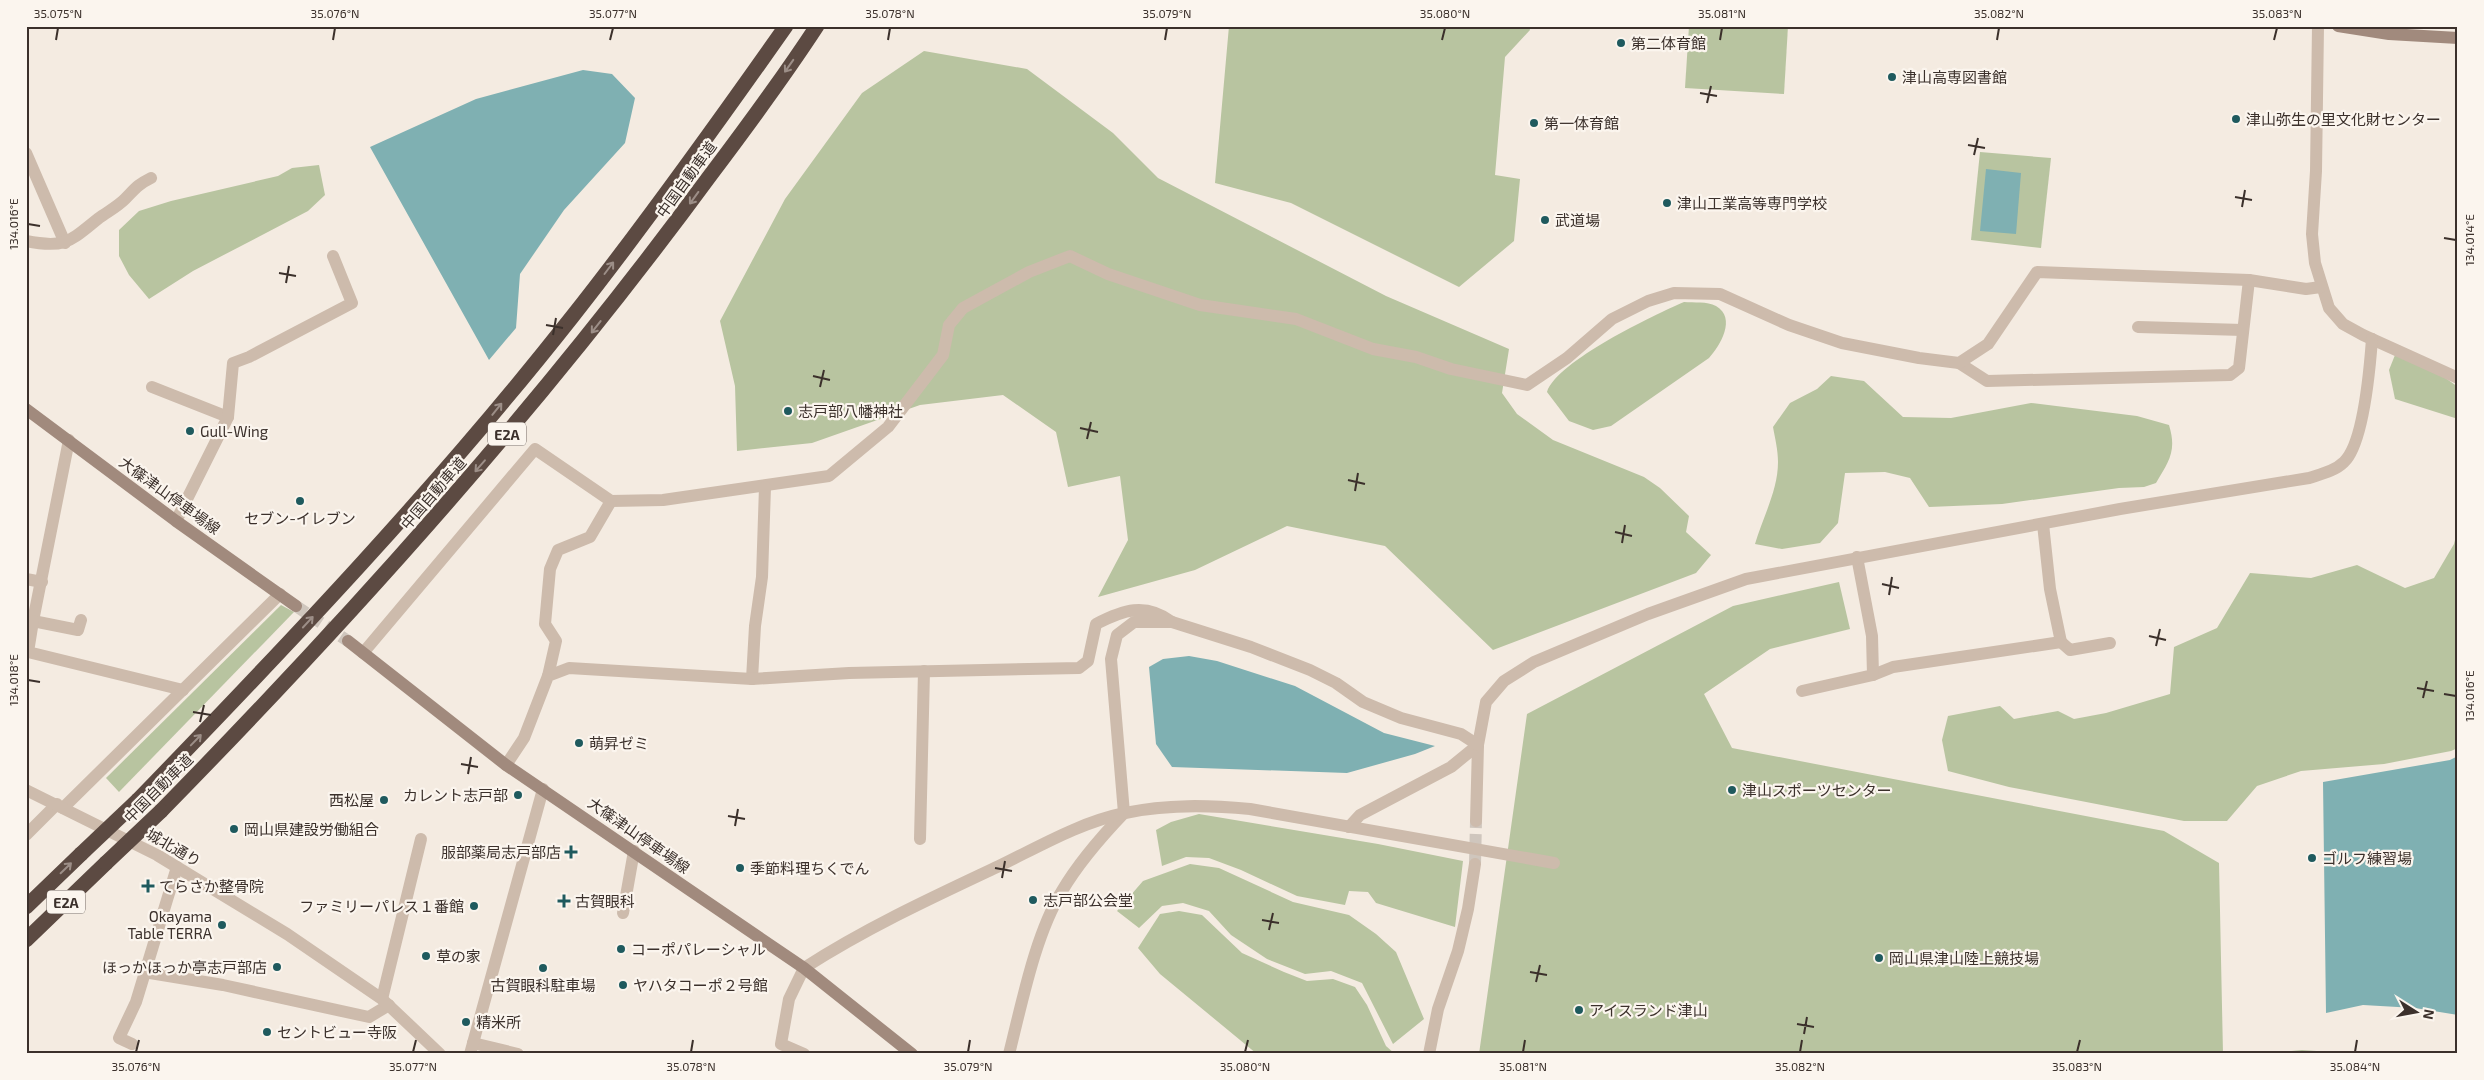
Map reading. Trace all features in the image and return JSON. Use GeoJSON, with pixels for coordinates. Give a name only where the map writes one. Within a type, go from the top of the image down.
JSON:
{"type":"FeatureCollection","features":[{"type":"Feature","properties":{"kind":"highway","name":"中国自動車道"},"geometry":{"type":"LineString","coordinates":[[26,907],[138,800],[324,605],[492,414],[572,317],[647,219],[786,26]]}},
{"type":"Feature","properties":{"kind":"highway","name":"中国自動車道"},"geometry":{"type":"LineString","coordinates":[[26,940],[161,811],[345,619],[514,426],[594,329],[668,233],[817,26]]}},
{"type":"Feature","properties":{"kind":"main road"},"geometry":{"type":"LineString","coordinates":[[2338,26],[2389,34],[2458,38]]}},
{"type":"Feature","properties":{"kind":"main road","name":"大篠津山停車場線"},"geometry":{"type":"LineString","coordinates":[[26,409],[176,521],[296,606]]}},
{"type":"Feature","properties":{"kind":"main road","name":"大篠津山停車場線"},"geometry":{"type":"LineString","coordinates":[[348,641],[506,765],[804,968],[912,1054]]}},
{"type":"Feature","properties":{"kind":"street"},"geometry":{"type":"LineString","coordinates":[[2318,26],[2316,171],[2312,234],[2315,263],[2329,308],[2343,324],[2458,378]]}},
{"type":"Feature","properties":{"kind":"street"},"geometry":{"type":"LineString","coordinates":[[26,152],[65,243]]}},
{"type":"Feature","properties":{"kind":"street"},"geometry":{"type":"LineString","coordinates":[[26,241],[46,245],[65,243],[83,233],[124,200],[136,185],[151,178]]}},
{"type":"Feature","properties":{"kind":"street"},"geometry":{"type":"LineString","coordinates":[[176,521],[228,417],[233,363],[249,357],[352,303],[332,256]]}},
{"type":"Feature","properties":{"kind":"street"},"geometry":{"type":"LineString","coordinates":[[363,653],[535,449],[611,500],[663,500],[765,487],[829,476],[888,427],[943,355],[949,325],[962,308],[1029,272],[1070,256],[1108,274],[1200,305],[1296,319],[1373,349],[1416,357],[1451,369],[1527,385],[1567,358],[1612,319],[1648,301],[1674,293],[1720,294],[1790,325],[1842,343],[1919,358],[1959,363],[1987,381],[2230,375],[2239,368],[2249,280]]}},
{"type":"Feature","properties":{"kind":"street"},"geometry":{"type":"LineString","coordinates":[[1959,363],[1988,344],[2036,272],[2249,280],[2306,289],[2321,287]]}},
{"type":"Feature","properties":{"kind":"street"},"geometry":{"type":"LineString","coordinates":[[2138,327],[2243,330]]}},
{"type":"Feature","properties":{"kind":"street"},"geometry":{"type":"LineString","coordinates":[[1476,821],[1478,745],[1486,702],[1504,681],[1534,662],[1648,614],[1746,579],[1857,557],[2309,478],[2330,471],[2345,461],[2355,443],[2366,391],[2372,339]]}},
{"type":"Feature","properties":{"kind":"street"},"geometry":{"type":"LineString","coordinates":[[152,387],[228,417]]}},
{"type":"Feature","properties":{"kind":"street"},"geometry":{"type":"LineString","coordinates":[[69,440],[28,652],[183,690]]}},
{"type":"Feature","properties":{"kind":"street"},"geometry":{"type":"LineString","coordinates":[[752,679],[755,626],[762,577],[765,487]]}},
{"type":"Feature","properties":{"kind":"street"},"geometry":{"type":"LineString","coordinates":[[506,765],[524,738],[548,676],[556,641],[545,624],[550,569],[558,550],[590,537],[611,500]]}},
{"type":"Feature","properties":{"kind":"street"},"geometry":{"type":"LineString","coordinates":[[2043,524],[2050,589],[2061,642],[2070,650],[2110,643]]}},
{"type":"Feature","properties":{"kind":"street"},"geometry":{"type":"LineString","coordinates":[[1857,557],[1872,636],[1873,675]]}},
{"type":"Feature","properties":{"kind":"street"},"geometry":{"type":"LineString","coordinates":[[26,578],[42,582]]}},
{"type":"Feature","properties":{"kind":"street"},"geometry":{"type":"LineString","coordinates":[[26,835],[60,806],[183,690],[280,594]]}},
{"type":"Feature","properties":{"kind":"street"},"geometry":{"type":"LineString","coordinates":[[548,676],[569,668],[752,679],[924,671],[1079,668],[1088,661],[1096,624],[1116,613],[1137,610],[1159,612],[1172,622]]}},
{"type":"Feature","properties":{"kind":"street"},"geometry":{"type":"LineString","coordinates":[[34,621],[78,630],[81,620]]}},
{"type":"Feature","properties":{"kind":"street"},"geometry":{"type":"LineString","coordinates":[[1009,1054],[1042,936],[1061,891],[1099,839],[1124,813],[1112,659],[1117,635],[1134,622],[1172,622],[1250,647],[1310,670],[1336,683],[1363,702],[1400,718],[1461,734],[1478,745]]}},
{"type":"Feature","properties":{"kind":"street"},"geometry":{"type":"LineString","coordinates":[[1802,691],[1873,675],[1894,667],[2061,642]]}},
{"type":"Feature","properties":{"kind":"street"},"geometry":{"type":"LineString","coordinates":[[920,839],[924,671]]}},
{"type":"Feature","properties":{"kind":"street"},"geometry":{"type":"LineString","coordinates":[[1349,827],[1360,815],[1451,767],[1478,745]]}},
{"type":"Feature","properties":{"kind":"street"},"geometry":{"type":"LineString","coordinates":[[518,1054],[472,1048],[543,789]]}},
{"type":"Feature","properties":{"kind":"street","name":"城北通り"},"geometry":{"type":"LineString","coordinates":[[26,790],[178,867],[287,934],[385,1002],[440,1054]]}},
{"type":"Feature","properties":{"kind":"street"},"geometry":{"type":"LineString","coordinates":[[804,1054],[781,1044],[789,999],[804,968],[834,948],[909,909],[1075,829],[1124,813],[1164,807],[1207,805],[1250,809],[1554,864]]}},
{"type":"Feature","properties":{"kind":"street"},"geometry":{"type":"LineString","coordinates":[[144,972],[223,985],[369,1017],[385,1002],[421,839]]}},
{"type":"Feature","properties":{"kind":"street"},"geometry":{"type":"LineString","coordinates":[[622,913],[634,851]]}},
{"type":"Feature","properties":{"kind":"street"},"geometry":{"type":"LineString","coordinates":[[1429,1054],[1438,1009],[1458,951],[1468,909],[1474,864]]}},
{"type":"Feature","properties":{"kind":"street"},"geometry":{"type":"LineString","coordinates":[[132,1044],[119,1038],[136,1002],[178,867]]}},
{"type":"Feature","properties":{"kind":"green space"},"geometry":{"type":"Polygon","coordinates":[[[1229,26],[1529,26],[1530,30],[1505,57],[1495,175],[1520,179],[1514,241],[1459,287],[1291,203],[1215,183],[1229,26]]]}},
{"type":"Feature","properties":{"kind":"green space"},"geometry":{"type":"Polygon","coordinates":[[[1689,26],[1788,26],[1784,94],[1685,88],[1689,26]]]}},
{"type":"Feature","properties":{"kind":"green space"},"geometry":{"type":"Polygon","coordinates":[[[924,51],[1027,69],[1113,133],[1158,178],[1386,296],[1509,349],[1502,393],[1517,414],[1553,440],[1644,477],[1660,488],[1689,516],[1686,532],[1711,555],[1696,573],[1493,650],[1385,546],[1287,526],[1195,570],[1098,597],[1128,540],[1120,476],[1068,487],[1056,432],[1003,395],[920,405],[812,443],[737,451],[735,386],[720,321],[785,199],[862,93],[924,51]]]}},
{"type":"Feature","properties":{"kind":"green space"},"geometry":{"type":"Polygon","coordinates":[[[1980,152],[2051,158],[2041,248],[1971,240],[1980,152]]]}},
{"type":"Feature","properties":{"kind":"green space"},"geometry":{"type":"Polygon","coordinates":[[[319,165],[325,195],[308,211],[193,271],[149,299],[129,275],[119,256],[119,230],[139,211],[171,201],[278,176],[292,168],[319,165]]]}},
{"type":"Feature","properties":{"kind":"green space"},"geometry":{"type":"Polygon","coordinates":[[[1684,302],[1712,304],[1722,311],[1726,325],[1722,339],[1709,358],[1611,426],[1593,430],[1569,421],[1547,392],[1555,380],[1568,367],[1608,340],[1684,302]]]}},
{"type":"Feature","properties":{"kind":"green space"},"geometry":{"type":"Polygon","coordinates":[[[2399,345],[2458,387],[2458,419],[2395,399],[2389,370],[2399,345]]]}},
{"type":"Feature","properties":{"kind":"green space"},"geometry":{"type":"Polygon","coordinates":[[[1831,376],[1864,381],[1903,417],[1951,418],[2031,403],[2137,416],[2169,425],[2172,449],[2165,468],[2156,483],[2144,487],[2119,488],[2002,504],[1929,507],[1910,478],[1885,472],[1845,473],[1838,523],[1820,543],[1782,549],[1755,544],[1776,483],[1778,453],[1773,427],[1790,403],[1817,389],[1831,376]]]}},
{"type":"Feature","properties":{"kind":"green space"},"geometry":{"type":"Polygon","coordinates":[[[2458,527],[2458,748],[2384,764],[2301,771],[2257,786],[2227,821],[2184,821],[2009,787],[1948,771],[1942,740],[1948,716],[2000,706],[2014,719],[2058,711],[2074,719],[2106,713],[2170,694],[2174,647],[2217,628],[2250,573],[2311,578],[2357,565],[2405,588],[2434,578],[2454,544],[2458,527]]]}},
{"type":"Feature","properties":{"kind":"green space","name":"津山スポーツセンター"},"geometry":{"type":"Polygon","coordinates":[[[1839,582],[1850,629],[1770,649],[1704,694],[1732,748],[2164,831],[2219,863],[2223,1054],[1479,1054],[1527,714],[1733,606],[1839,582]]]}},
{"type":"Feature","properties":{"kind":"green space"},"geometry":{"type":"Polygon","coordinates":[[[281,605],[294,612],[119,792],[106,778],[281,605]]]}},
{"type":"Feature","properties":{"kind":"green space"},"geometry":{"type":"Polygon","coordinates":[[[1199,814],[1378,844],[1463,861],[1455,927],[1376,903],[1368,892],[1349,891],[1345,905],[1297,896],[1241,870],[1209,858],[1186,857],[1162,866],[1156,830],[1171,822],[1199,814]]]}},
{"type":"Feature","properties":{"kind":"green space"},"geometry":{"type":"Polygon","coordinates":[[[1190,864],[1219,868],[1293,902],[1349,915],[1376,934],[1396,952],[1424,1019],[1393,1044],[1362,983],[1331,971],[1305,974],[1267,959],[1231,935],[1209,911],[1183,903],[1162,906],[1139,928],[1117,911],[1143,881],[1190,864]]]}},
{"type":"Feature","properties":{"kind":"green space"},"geometry":{"type":"Polygon","coordinates":[[[1179,911],[1202,915],[1242,953],[1284,972],[1307,981],[1333,979],[1355,987],[1367,1005],[1386,1046],[1395,1054],[1257,1054],[1160,974],[1138,948],[1160,914],[1179,911]]]}},
{"type":"Feature","properties":{"kind":"green space"},"geometry":{"type":"Polygon","coordinates":[[[2302,1050],[2360,1054],[2261,1054],[2302,1050]]]}},
{"type":"Feature","properties":{"kind":"water"},"geometry":{"type":"Polygon","coordinates":[[[583,70],[612,74],[635,98],[625,143],[564,210],[520,274],[516,328],[489,360],[370,147],[476,99],[583,70]]]}},
{"type":"Feature","properties":{"kind":"water"},"geometry":{"type":"Polygon","coordinates":[[[1986,169],[2021,173],[2016,234],[1980,231],[1986,169]]]}},
{"type":"Feature","properties":{"kind":"water"},"geometry":{"type":"Polygon","coordinates":[[[1189,656],[1217,661],[1295,686],[1384,733],[1435,746],[1415,754],[1347,773],[1172,767],[1156,744],[1149,667],[1163,659],[1189,656]]]}},
{"type":"Feature","properties":{"kind":"water"},"geometry":{"type":"Polygon","coordinates":[[[2458,756],[2458,1015],[2415,1008],[2363,1005],[2326,1013],[2323,782],[2450,760],[2458,756]]]}},
{"type":"Feature","properties":{"kind":"tunnel"},"geometry":{"type":"LineString","coordinates":[[296,606],[348,641]]}},
{"type":"Feature","properties":{"kind":"tunnel"},"geometry":{"type":"LineString","coordinates":[[1475,864],[1476,821]]}},
{"type":"Feature","properties":{"kind":"place","name":"第二体育館"},"geometry":{"type":"Point","coordinates":[1621,43]}},
{"type":"Feature","properties":{"kind":"place","name":"津山高専図書館"},"geometry":{"type":"Point","coordinates":[1892,77]}},
{"type":"Feature","properties":{"kind":"place","name":"津山弥生の里文化財センター"},"geometry":{"type":"Point","coordinates":[2236,119]}},
{"type":"Feature","properties":{"kind":"place","name":"第一体育館"},"geometry":{"type":"Point","coordinates":[1534,123]}},
{"type":"Feature","properties":{"kind":"place","name":"津山工業高等専門学校"},"geometry":{"type":"Point","coordinates":[1667,203]}},
{"type":"Feature","properties":{"kind":"place","name":"武道場"},"geometry":{"type":"Point","coordinates":[1545,220]}},
{"type":"Feature","properties":{"kind":"place","name":"志戸部八幡神社"},"geometry":{"type":"Point","coordinates":[788,411]}},
{"type":"Feature","properties":{"kind":"place","name":"Gull-Wing"},"geometry":{"type":"Point","coordinates":[190,431]}},
{"type":"Feature","properties":{"kind":"place","name":"セブン-イレブン"},"geometry":{"type":"Point","coordinates":[300,501]}},
{"type":"Feature","properties":{"kind":"place","name":"萌昇ゼミ"},"geometry":{"type":"Point","coordinates":[579,743]}},
{"type":"Feature","properties":{"kind":"place","name":"津山スポーツセンター"},"geometry":{"type":"Point","coordinates":[1732,790]}},
{"type":"Feature","properties":{"kind":"place","name":"カレント志戸部"},"geometry":{"type":"Point","coordinates":[518,795]}},
{"type":"Feature","properties":{"kind":"place","name":"西松屋"},"geometry":{"type":"Point","coordinates":[384,800]}},
{"type":"Feature","properties":{"kind":"place","name":"岡山県建設労働組合"},"geometry":{"type":"Point","coordinates":[234,829]}},
{"type":"Feature","properties":{"kind":"place","name":"服部薬局志戸部店"},"geometry":{"type":"Point","coordinates":[571,852]}},
{"type":"Feature","properties":{"kind":"place","name":"ゴルフ練習場"},"geometry":{"type":"Point","coordinates":[2312,858]}},
{"type":"Feature","properties":{"kind":"place","name":"季節料理ちくでん"},"geometry":{"type":"Point","coordinates":[740,868]}},
{"type":"Feature","properties":{"kind":"place","name":"てらさか整骨院"},"geometry":{"type":"Point","coordinates":[148,886]}},
{"type":"Feature","properties":{"kind":"place","name":"志戸部公会堂"},"geometry":{"type":"Point","coordinates":[1033,900]}},
{"type":"Feature","properties":{"kind":"place","name":"古賀眼科"},"geometry":{"type":"Point","coordinates":[564,901]}},
{"type":"Feature","properties":{"kind":"place","name":"ファミリーパレス１番館"},"geometry":{"type":"Point","coordinates":[474,906]}},
{"type":"Feature","properties":{"kind":"place","name":"Okayama Table TERRA"},"geometry":{"type":"Point","coordinates":[222,925]}},
{"type":"Feature","properties":{"kind":"place","name":"コーポパレーシャル"},"geometry":{"type":"Point","coordinates":[621,949]}},
{"type":"Feature","properties":{"kind":"place","name":"草の家"},"geometry":{"type":"Point","coordinates":[426,956]}},
{"type":"Feature","properties":{"kind":"place","name":"岡山県津山陸上競技場"},"geometry":{"type":"Point","coordinates":[1879,958]}},
{"type":"Feature","properties":{"kind":"place","name":"ほっかほっか亭志戸部店"},"geometry":{"type":"Point","coordinates":[277,967]}},
{"type":"Feature","properties":{"kind":"place","name":"古賀眼科駐車場"},"geometry":{"type":"Point","coordinates":[543,968]}},
{"type":"Feature","properties":{"kind":"place","name":"ヤハタコーポ２号館"},"geometry":{"type":"Point","coordinates":[623,985]}},
{"type":"Feature","properties":{"kind":"place","name":"アイスランド津山"},"geometry":{"type":"Point","coordinates":[1579,1010]}},
{"type":"Feature","properties":{"kind":"place","name":"精米所"},"geometry":{"type":"Point","coordinates":[466,1022]}},
{"type":"Feature","properties":{"kind":"place","name":"セントビュー寺阪"},"geometry":{"type":"Point","coordinates":[267,1032]}}]}
